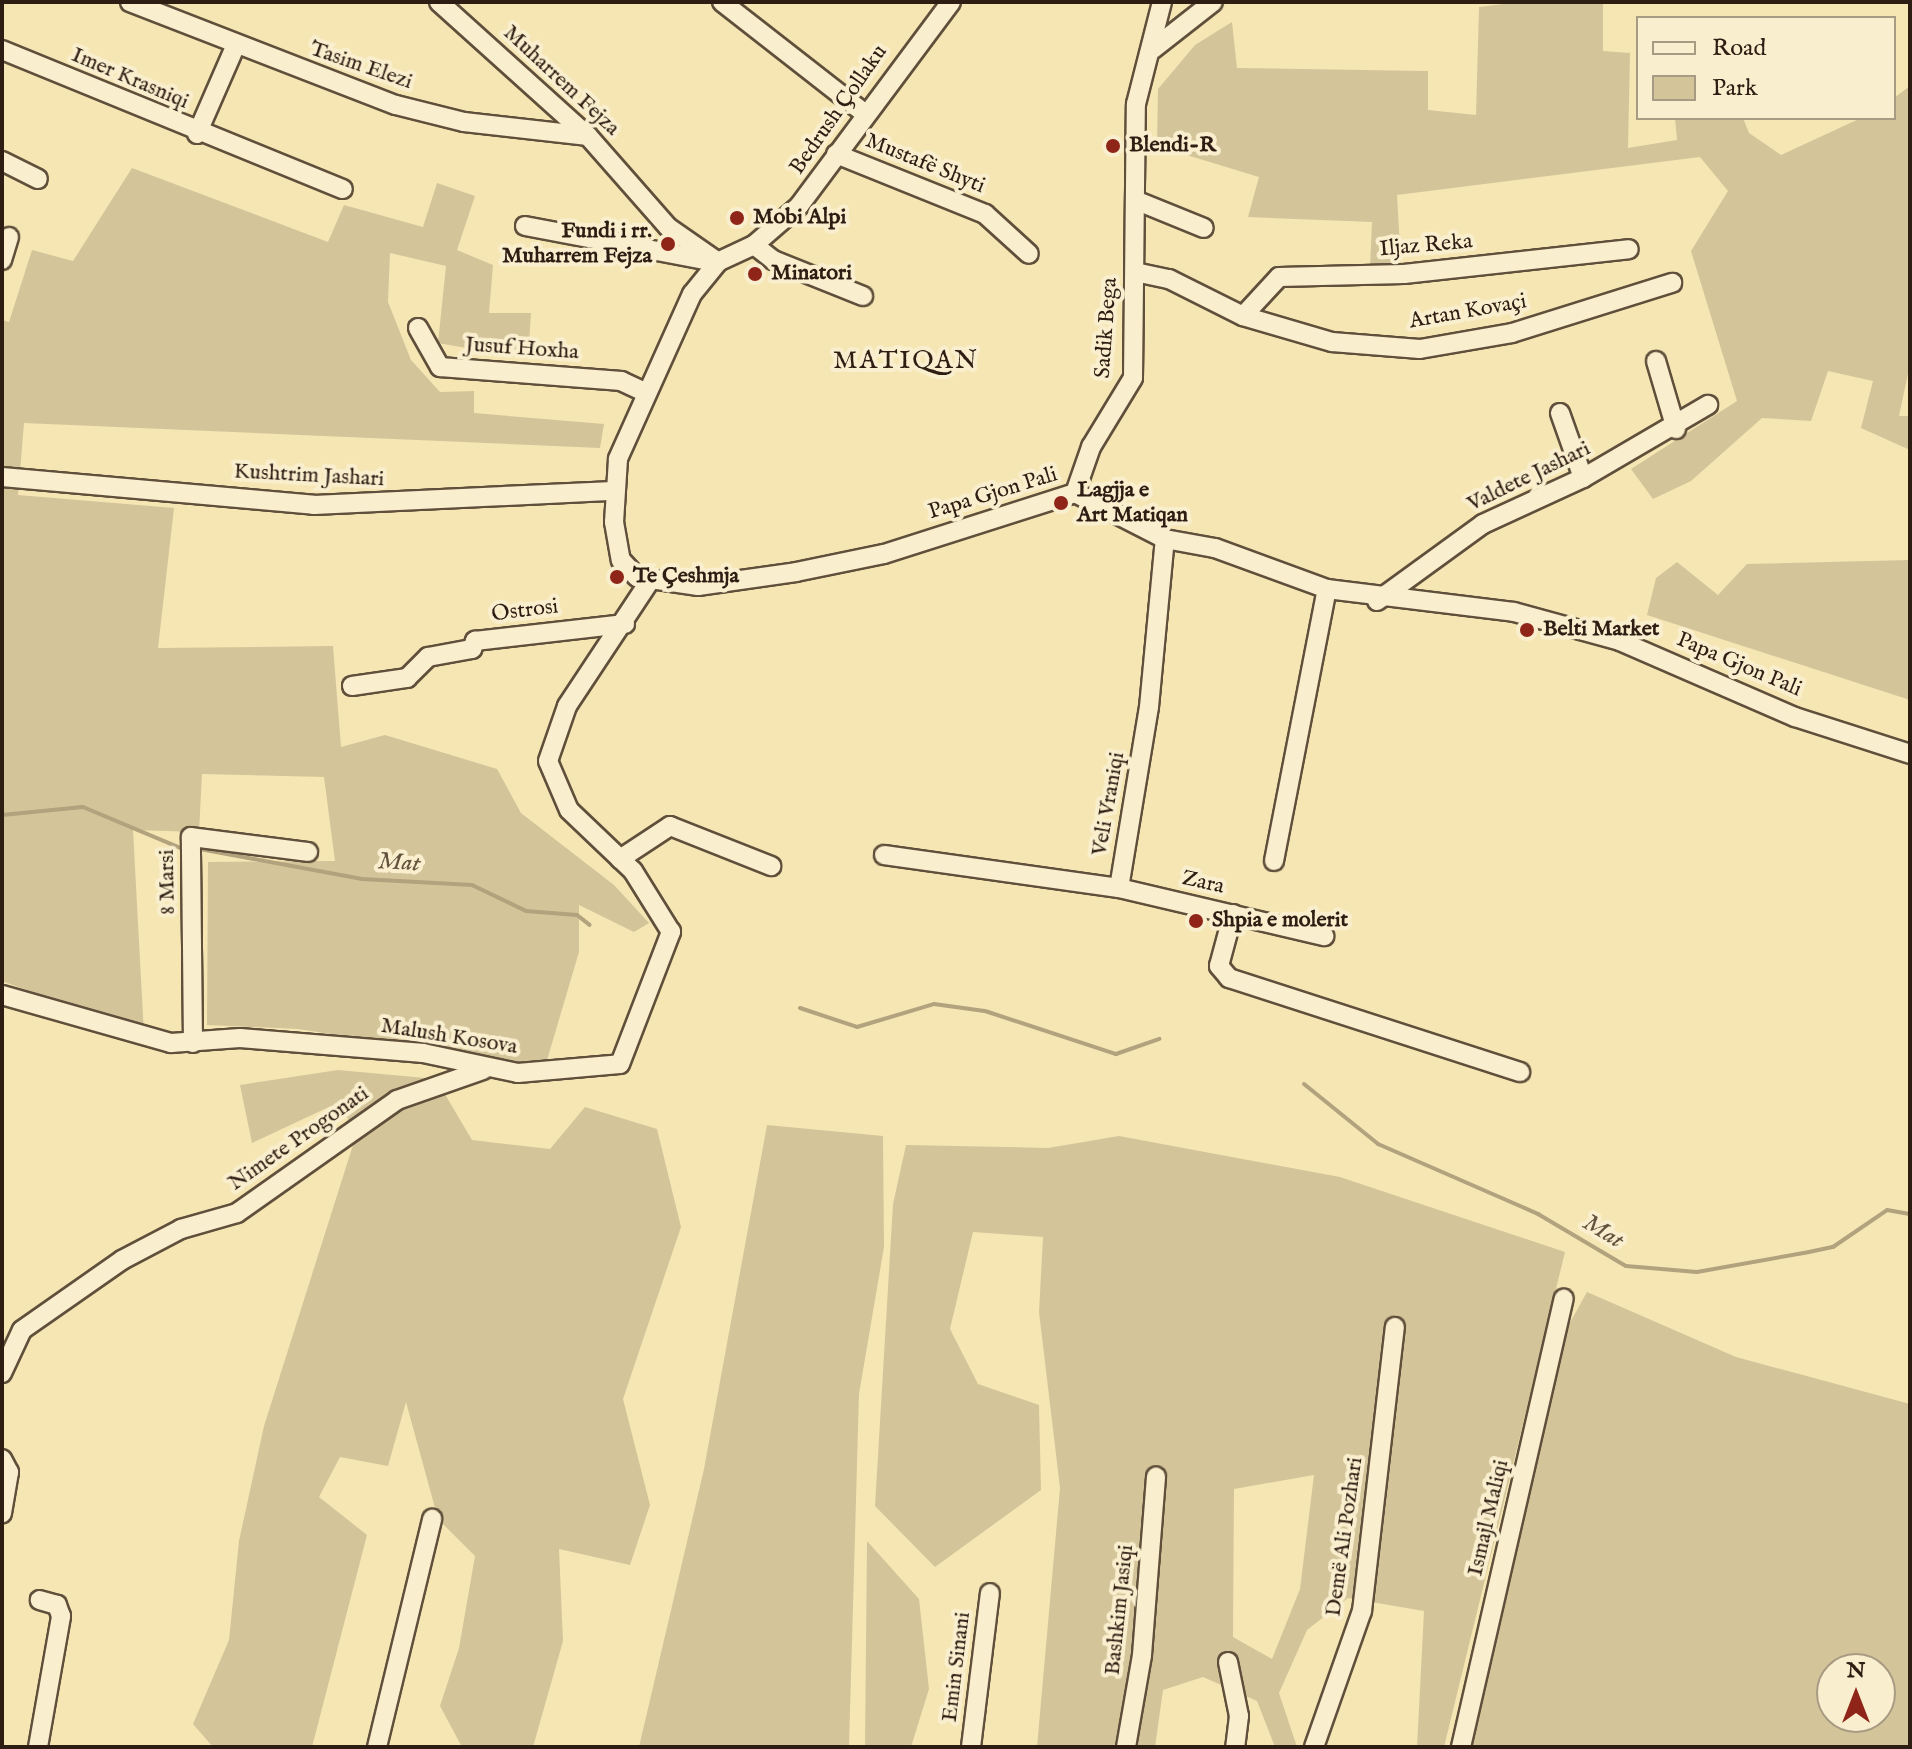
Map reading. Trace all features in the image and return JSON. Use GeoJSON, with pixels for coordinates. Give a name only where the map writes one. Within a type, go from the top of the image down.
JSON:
{"type":"FeatureCollection","features":[{"type":"Feature","properties":{"kind":"street","name":"Tasim Elezi"},"geometry":{"type":"LineString","coordinates":[[130,2],[235,47],[464,122],[588,136]]}},
{"type":"Feature","properties":{"kind":"street","name":"Muharrem Fejza"},"geometry":{"type":"LineString","coordinates":[[439,2],[588,136],[668,227],[718,262]]}},
{"type":"Feature","properties":{"kind":"street"},"geometry":{"type":"LineString","coordinates":[[722,2],[863,112]]}},
{"type":"Feature","properties":{"kind":"street","name":"Bedrush Çollaku"},"geometry":{"type":"LineString","coordinates":[[718,262],[754,245],[799,206],[863,112],[951,2]]}},
{"type":"Feature","properties":{"kind":"street","name":"Sadik Bega"},"geometry":{"type":"LineString","coordinates":[[1075,493],[1091,447],[1133,378],[1136,104],[1162,2]]}},
{"type":"Feature","properties":{"kind":"street"},"geometry":{"type":"LineString","coordinates":[[1151,51],[1213,2]]}},
{"type":"Feature","properties":{"kind":"street","name":"Imer Krasniqi"},"geometry":{"type":"LineString","coordinates":[[2,50],[197,134],[235,47]]}},
{"type":"Feature","properties":{"kind":"street"},"geometry":{"type":"LineString","coordinates":[[197,134],[343,189]]}},
{"type":"Feature","properties":{"kind":"street","name":"Mustafë Shyti"},"geometry":{"type":"LineString","coordinates":[[836,154],[985,214],[1029,254]]}},
{"type":"Feature","properties":{"kind":"street"},"geometry":{"type":"LineString","coordinates":[[2,161],[38,179]]}},
{"type":"Feature","properties":{"kind":"street"},"geometry":{"type":"LineString","coordinates":[[1135,200],[1204,228]]}},
{"type":"Feature","properties":{"kind":"street"},"geometry":{"type":"LineString","coordinates":[[525,226],[718,262],[692,294],[645,392],[614,491],[621,560],[649,582]]}},
{"type":"Feature","properties":{"kind":"street"},"geometry":{"type":"LineString","coordinates":[[2,260],[9,237]]}},
{"type":"Feature","properties":{"kind":"street"},"geometry":{"type":"LineString","coordinates":[[754,245],[773,260],[863,296]]}},
{"type":"Feature","properties":{"kind":"street","name":"Iljaz Reka"},"geometry":{"type":"LineString","coordinates":[[1243,316],[1279,277],[1404,274],[1629,249]]}},
{"type":"Feature","properties":{"kind":"street","name":"Artan Kovaçi"},"geometry":{"type":"LineString","coordinates":[[1135,272],[1169,279],[1243,316],[1332,342],[1420,349],[1512,333],[1672,283]]}},
{"type":"Feature","properties":{"kind":"street","name":"Jusuf Hoxha"},"geometry":{"type":"LineString","coordinates":[[418,328],[440,367],[621,381],[645,392]]}},
{"type":"Feature","properties":{"kind":"street"},"geometry":{"type":"LineString","coordinates":[[1656,361],[1676,429]]}},
{"type":"Feature","properties":{"kind":"street","name":"Valdete Jashari"},"geometry":{"type":"LineString","coordinates":[[1377,601],[1483,524],[1583,478],[1676,429],[1708,405]]}},
{"type":"Feature","properties":{"kind":"street"},"geometry":{"type":"LineString","coordinates":[[1560,413],[1583,478]]}},
{"type":"Feature","properties":{"kind":"street","name":"Kushtrim Jashari"},"geometry":{"type":"LineString","coordinates":[[2,477],[314,505],[614,491]]}},
{"type":"Feature","properties":{"kind":"street","name":"Papa Gjon Pali"},"geometry":{"type":"LineString","coordinates":[[649,582],[698,586],[884,554],[1075,493],[1165,539],[1215,548],[1327,589],[1377,601],[1514,612],[1605,637],[1795,717],[1910,754]]}},
{"type":"Feature","properties":{"kind":"street","name":"Veli Vraniqi"},"geometry":{"type":"LineString","coordinates":[[884,855],[1119,888],[1149,707],[1165,539]]}},
{"type":"Feature","properties":{"kind":"street","name":"Malush Kosova"},"geometry":{"type":"LineString","coordinates":[[2,995],[148,1040],[193,1043],[240,1038],[423,1053],[486,1069],[620,1064],[669,939],[620,859],[569,810],[548,761],[567,706],[625,624],[649,582]]}},
{"type":"Feature","properties":{"kind":"street"},"geometry":{"type":"LineString","coordinates":[[1274,861],[1327,589]]}},
{"type":"Feature","properties":{"kind":"street","name":"Ostrosi"},"geometry":{"type":"LineString","coordinates":[[352,686],[407,678],[428,657],[472,649],[475,641],[625,624]]}},
{"type":"Feature","properties":{"kind":"street"},"geometry":{"type":"LineString","coordinates":[[620,859],[670,826],[771,866]]}},
{"type":"Feature","properties":{"kind":"street","name":"8 Marsi"},"geometry":{"type":"LineString","coordinates":[[193,1043],[191,837],[308,852]]}},
{"type":"Feature","properties":{"kind":"street","name":"Zara"},"geometry":{"type":"LineString","coordinates":[[1119,888],[1324,936]]}},
{"type":"Feature","properties":{"kind":"street"},"geometry":{"type":"LineString","coordinates":[[1233,914],[1219,966],[1229,978],[1520,1072]]}},
{"type":"Feature","properties":{"kind":"street","name":"Nimete Progonati"},"geometry":{"type":"LineString","coordinates":[[2,1373],[22,1330],[122,1260],[181,1229],[237,1213],[397,1100],[486,1069]]}},
{"type":"Feature","properties":{"kind":"street","name":"Ismajl Maliqi"},"geometry":{"type":"LineString","coordinates":[[1461,1747],[1564,1299]]}},
{"type":"Feature","properties":{"kind":"street","name":"Demë Ali Pozhari"},"geometry":{"type":"LineString","coordinates":[[1314,1747],[1362,1611],[1395,1327]]}},
{"type":"Feature","properties":{"kind":"street"},"geometry":{"type":"LineString","coordinates":[[2,1459],[9,1472],[2,1513]]}},
{"type":"Feature","properties":{"kind":"street","name":"Bashkim Jasiqi"},"geometry":{"type":"LineString","coordinates":[[1126,1747],[1142,1655],[1156,1477]]}},
{"type":"Feature","properties":{"kind":"street"},"geometry":{"type":"LineString","coordinates":[[377,1747],[432,1519]]}},
{"type":"Feature","properties":{"kind":"street","name":"Emin Sinani"},"geometry":{"type":"LineString","coordinates":[[971,1747],[990,1593]]}},
{"type":"Feature","properties":{"kind":"street"},"geometry":{"type":"LineString","coordinates":[[38,1747],[61,1616],[57,1605],[40,1600]]}},
{"type":"Feature","properties":{"kind":"street"},"geometry":{"type":"LineString","coordinates":[[1228,1662],[1239,1716],[1235,1747]]}},
{"type":"Feature","properties":{"kind":"green space"},"geometry":{"type":"Polygon","coordinates":[[[1520,2],[1603,2],[1603,51],[1630,53],[1628,148],[1677,140],[1675,120],[1744,120],[1749,133],[1781,155],[1857,120],[1896,120],[1896,96],[1910,86],[1910,364],[1899,416],[1910,416],[1910,450],[1861,428],[1873,381],[1828,371],[1811,421],[1762,418],[1691,481],[1653,499],[1631,469],[1737,401],[1691,251],[1728,191],[1700,157],[1397,195],[1401,265],[1370,269],[1372,222],[1248,217],[1259,177],[1157,146],[1158,89],[1195,45],[1232,22],[1237,68],[1428,71],[1428,110],[1476,115],[1479,7],[1520,2]]]}},
{"type":"Feature","properties":{"kind":"green space"},"geometry":{"type":"Polygon","coordinates":[[[132,168],[328,242],[344,205],[423,227],[437,183],[475,196],[457,250],[493,265],[489,313],[531,313],[528,359],[438,343],[446,266],[390,253],[388,302],[411,360],[440,392],[474,391],[474,413],[604,424],[600,448],[24,423],[18,495],[174,508],[158,648],[333,646],[341,747],[385,735],[497,769],[521,813],[614,885],[649,923],[634,932],[579,905],[579,952],[545,1067],[298,1029],[207,1025],[208,862],[335,861],[324,777],[202,774],[199,832],[133,830],[144,1034],[2,981],[2,320],[9,322],[32,250],[73,261],[132,168]]]}},
{"type":"Feature","properties":{"kind":"green space"},"geometry":{"type":"Polygon","coordinates":[[[1910,560],[1910,700],[1647,615],[1656,578],[1677,562],[1718,595],[1747,564],[1910,560]]]}},
{"type":"Feature","properties":{"kind":"green space"},"geometry":{"type":"Polygon","coordinates":[[[338,1070],[436,1079],[472,1140],[550,1149],[585,1107],[657,1129],[681,1227],[623,1399],[650,1505],[630,1565],[559,1549],[563,1641],[533,1747],[462,1747],[440,1706],[459,1648],[475,1556],[438,1519],[406,1402],[388,1466],[340,1457],[319,1497],[367,1535],[312,1747],[213,1747],[193,1724],[229,1640],[239,1541],[264,1426],[353,1145],[344,1100],[252,1143],[240,1085],[338,1070]]]}},
{"type":"Feature","properties":{"kind":"green space"},"geometry":{"type":"Polygon","coordinates":[[[767,1125],[883,1136],[884,1247],[859,1394],[849,1747],[639,1747],[704,1469],[767,1125]]]}},
{"type":"Feature","properties":{"kind":"green space"},"geometry":{"type":"Polygon","coordinates":[[[1119,1136],[1340,1177],[1565,1252],[1444,1747],[1417,1747],[1424,1611],[1348,1598],[1307,1630],[1279,1693],[1297,1747],[1275,1747],[1257,1701],[1203,1677],[1163,1690],[1155,1747],[1037,1747],[1060,1488],[1039,1312],[1043,1237],[973,1232],[950,1329],[978,1384],[1039,1405],[1041,1490],[935,1567],[875,1506],[893,1204],[906,1145],[1048,1148],[1119,1136]],[[1314,1475],[1234,1489],[1233,1637],[1272,1659],[1300,1589],[1314,1475]]]}},
{"type":"Feature","properties":{"kind":"green space"},"geometry":{"type":"Polygon","coordinates":[[[1587,1292],[1736,1357],[1910,1404],[1910,1747],[1462,1747],[1567,1328],[1587,1292]]]}},
{"type":"Feature","properties":{"kind":"green space"},"geometry":{"type":"Polygon","coordinates":[[[867,1541],[919,1599],[929,1689],[911,1747],[865,1747],[867,1541]]]}},
{"type":"Feature","properties":{"kind":"waterway","name":"Mat"},"geometry":{"type":"LineString","coordinates":[[2,815],[83,807],[183,849]]}},
{"type":"Feature","properties":{"kind":"waterway","name":"Mat"},"geometry":{"type":"LineString","coordinates":[[200,849],[362,879],[472,885],[526,911],[577,915],[590,925]]}},
{"type":"Feature","properties":{"kind":"waterway","name":"Mat"},"geometry":{"type":"LineString","coordinates":[[800,1008],[857,1027],[934,1004],[985,1011],[1116,1054],[1159,1039]]}},
{"type":"Feature","properties":{"kind":"waterway","name":"Mat"},"geometry":{"type":"LineString","coordinates":[[1304,1084],[1378,1144],[1538,1214],[1626,1266],[1697,1272],[1809,1252],[1833,1247],[1887,1210],[1910,1214]]}},
{"type":"Feature","properties":{"kind":"place","name":"Blendi-R"},"geometry":{"type":"Point","coordinates":[1113,146]}},
{"type":"Feature","properties":{"kind":"place","name":"Mobi Alpi"},"geometry":{"type":"Point","coordinates":[737,218]}},
{"type":"Feature","properties":{"kind":"place","name":"Fundi i rr. Muharrem Fejza"},"geometry":{"type":"Point","coordinates":[668,244]}},
{"type":"Feature","properties":{"kind":"place","name":"Minatori"},"geometry":{"type":"Point","coordinates":[755,274]}},
{"type":"Feature","properties":{"kind":"place","name":"Lagjja e Art Matiqan"},"geometry":{"type":"Point","coordinates":[1061,503]}},
{"type":"Feature","properties":{"kind":"place","name":"Te Çeshmja"},"geometry":{"type":"Point","coordinates":[617,577]}},
{"type":"Feature","properties":{"kind":"place","name":"Belti Market"},"geometry":{"type":"Point","coordinates":[1527,630]}},
{"type":"Feature","properties":{"kind":"place","name":"Shpia e molerit"},"geometry":{"type":"Point","coordinates":[1196,921]}},
{"type":"Feature","properties":{"kind":"district","name":"MATIQAN"},"geometry":{"type":"Point","coordinates":[906,361]}}]}
